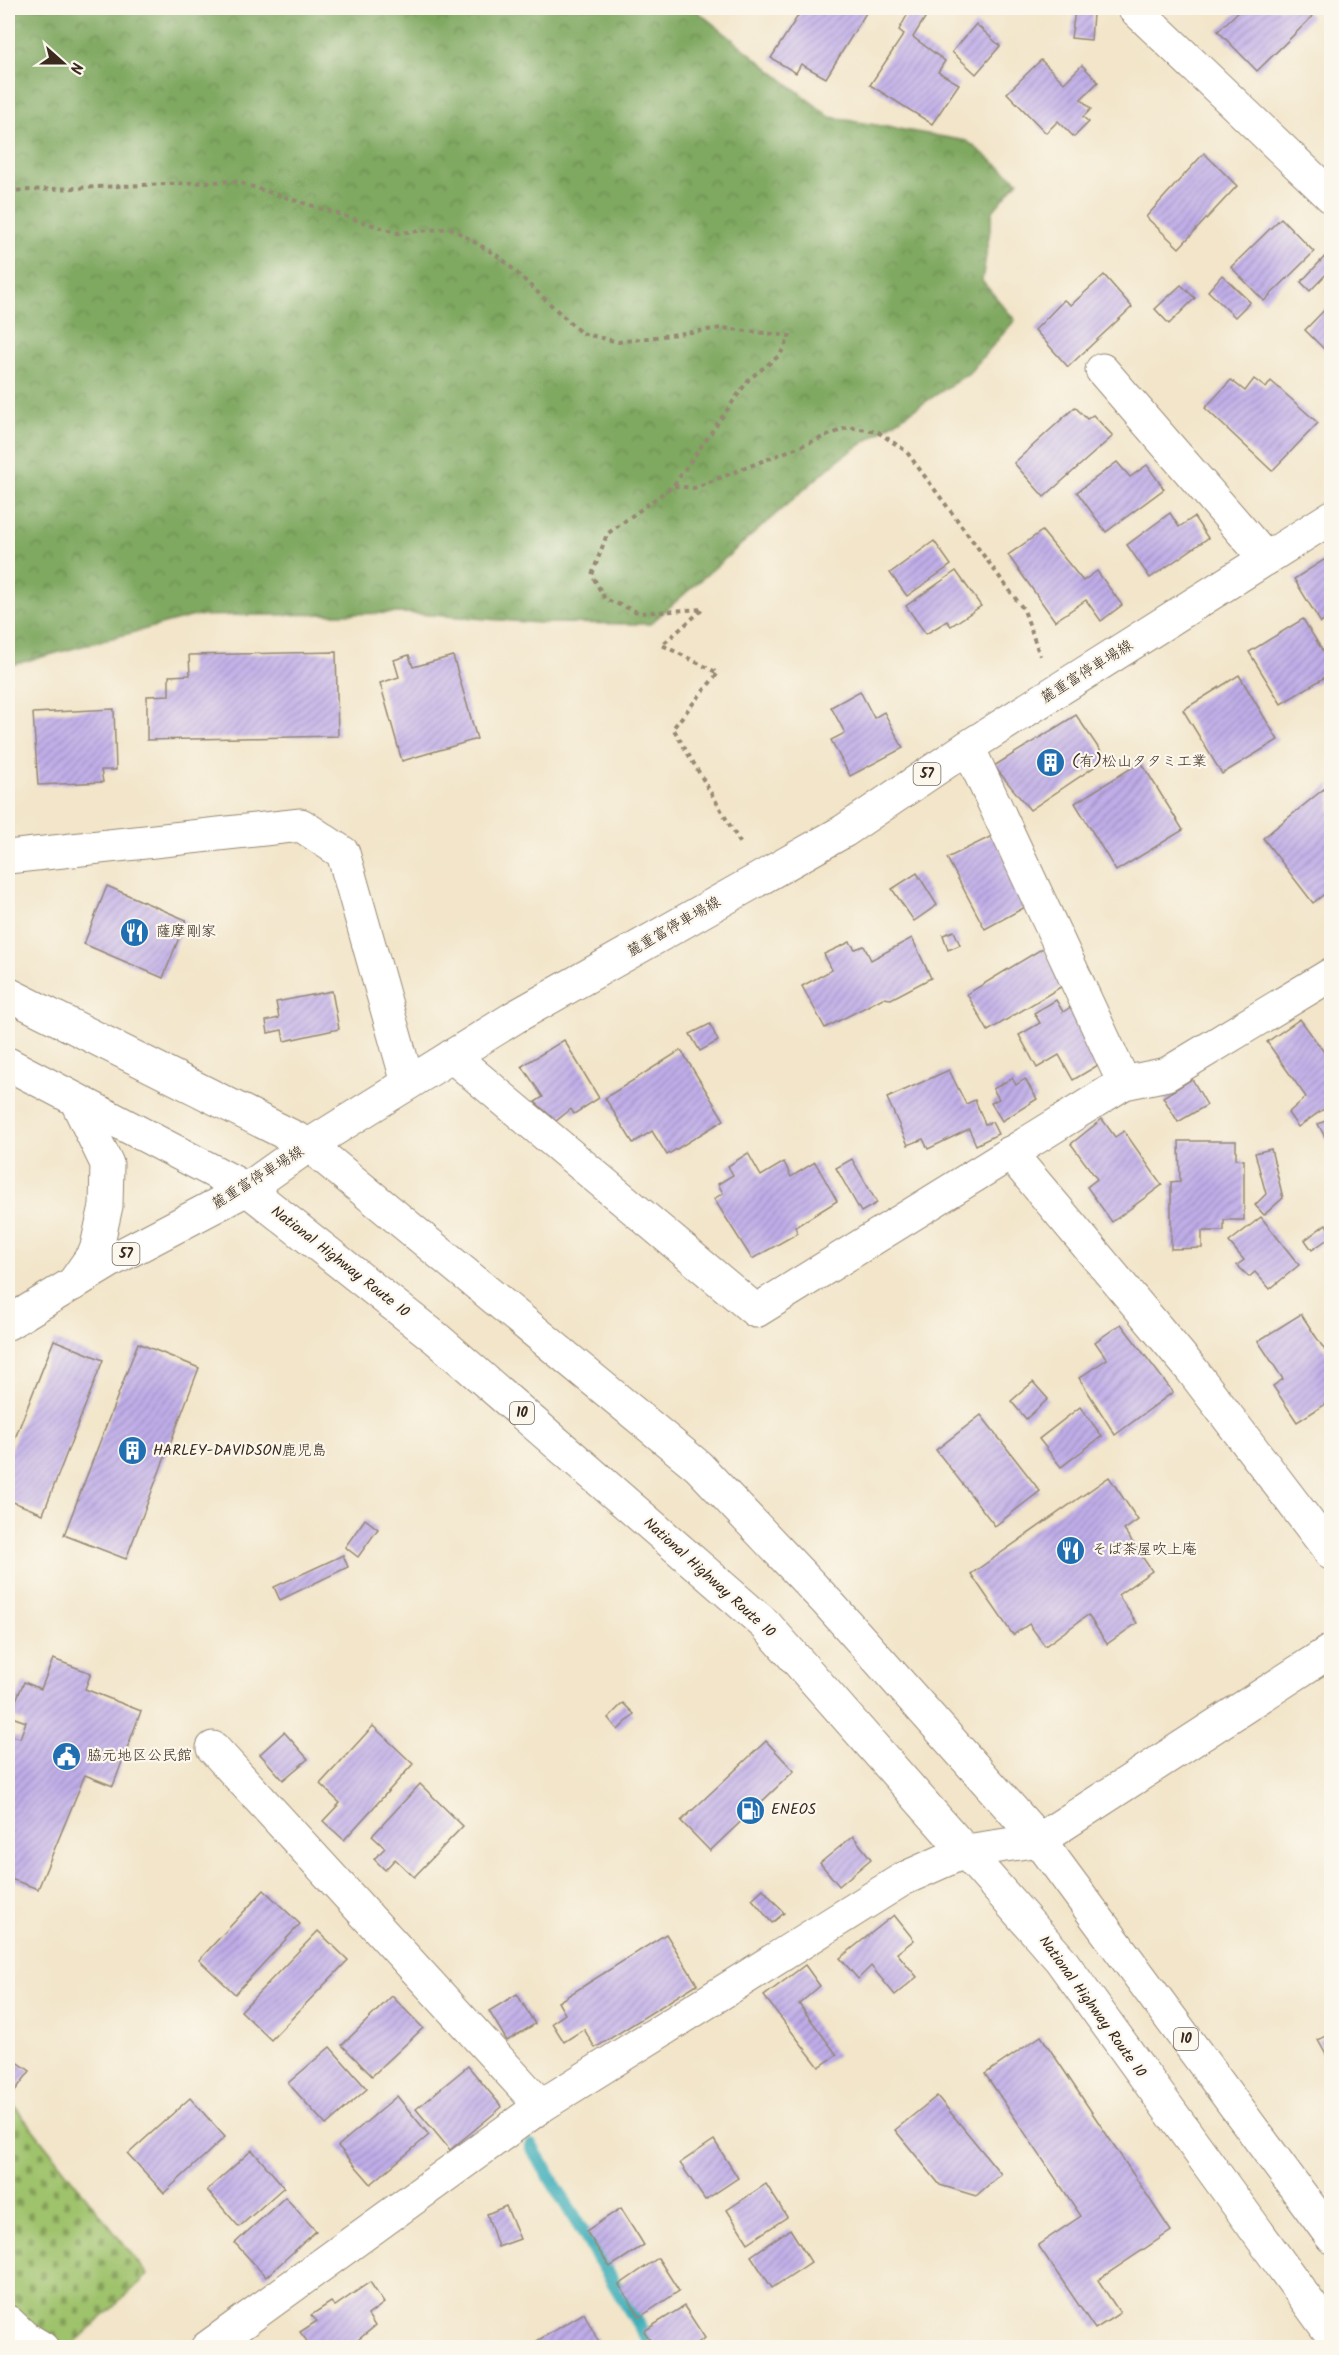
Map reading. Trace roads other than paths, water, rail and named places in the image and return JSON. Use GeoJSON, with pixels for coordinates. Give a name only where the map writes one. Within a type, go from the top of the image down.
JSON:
{"type":"FeatureCollection","features":[{"type":"Feature","properties":{"kind":"main road"},"geometry":{"type":"LineString","coordinates":[[1134,8],[1332,197]]}},
{"type":"Feature","properties":{"kind":"main road"},"geometry":{"type":"LineString","coordinates":[[1102,370],[1266,559]]}},
{"type":"Feature","properties":{"kind":"main road","name":"麓重富停車場線"},"geometry":{"type":"LineString","coordinates":[[8,1323],[73,1284],[247,1189],[309,1145],[452,1056],[844,831],[968,747],[1332,517]]}},
{"type":"Feature","properties":{"kind":"main road"},"geometry":{"type":"LineString","coordinates":[[968,747],[1124,1083]]}},
{"type":"Feature","properties":{"kind":"main road"},"geometry":{"type":"LineString","coordinates":[[8,857],[301,825],[344,853],[408,1083]]}},
{"type":"Feature","properties":{"kind":"main road"},"geometry":{"type":"LineString","coordinates":[[452,1056],[756,1311],[1124,1083],[1167,1074],[1332,974]]}},
{"type":"Feature","properties":{"kind":"main road","name":"10"},"geometry":{"type":"LineString","coordinates":[[8,994],[309,1145],[698,1466],[828,1603],[1040,1840],[1332,2237]]}},
{"type":"Feature","properties":{"kind":"main road","name":"National Highway Route 10"},"geometry":{"type":"LineString","coordinates":[[8,1064],[247,1189],[436,1338],[766,1625],[1060,1959],[1230,2198],[1332,2335]]}},
{"type":"Feature","properties":{"kind":"main road"},"geometry":{"type":"LineString","coordinates":[[73,1284],[96,1251],[106,1206],[107,1164],[76,1100]]}},
{"type":"Feature","properties":{"kind":"main road"},"geometry":{"type":"LineString","coordinates":[[1010,1153],[1192,1370],[1332,1554]]}},
{"type":"Feature","properties":{"kind":"main road"},"geometry":{"type":"LineString","coordinates":[[207,2348],[541,2106],[903,1879],[966,1851],[1040,1840],[1332,1650]]}},
{"type":"Feature","properties":{"kind":"main road"},"geometry":{"type":"LineString","coordinates":[[213,1748],[541,2106]]}},
{"type":"Feature","properties":{"kind":"main road"},"geometry":{"type":"LineString","coordinates":[[8,2322],[24,2337],[42,2348]]}},
{"type":"Feature","properties":{"kind":"waterway"},"geometry":{"type":"LineString","coordinates":[[531,2146],[653,2348]]}},
{"type":"Feature","properties":{"kind":"place","name":"(有)松山タタミ工業"},"geometry":{"type":"Point","coordinates":[1051,762]}},
{"type":"Feature","properties":{"kind":"place","name":"薩摩剛家"},"geometry":{"type":"Point","coordinates":[135,932]}},
{"type":"Feature","properties":{"kind":"place","name":"HARLEY-DAVIDSON鹿児島"},"geometry":{"type":"Point","coordinates":[132,1451]}},
{"type":"Feature","properties":{"kind":"place","name":"そば茶屋吹上庵"},"geometry":{"type":"Point","coordinates":[1071,1550]}},
{"type":"Feature","properties":{"kind":"place","name":"脇元地区公民館"},"geometry":{"type":"Point","coordinates":[66,1756]}},
{"type":"Feature","properties":{"kind":"place","name":"ENEOS"},"geometry":{"type":"Point","coordinates":[750,1810]}}]}
